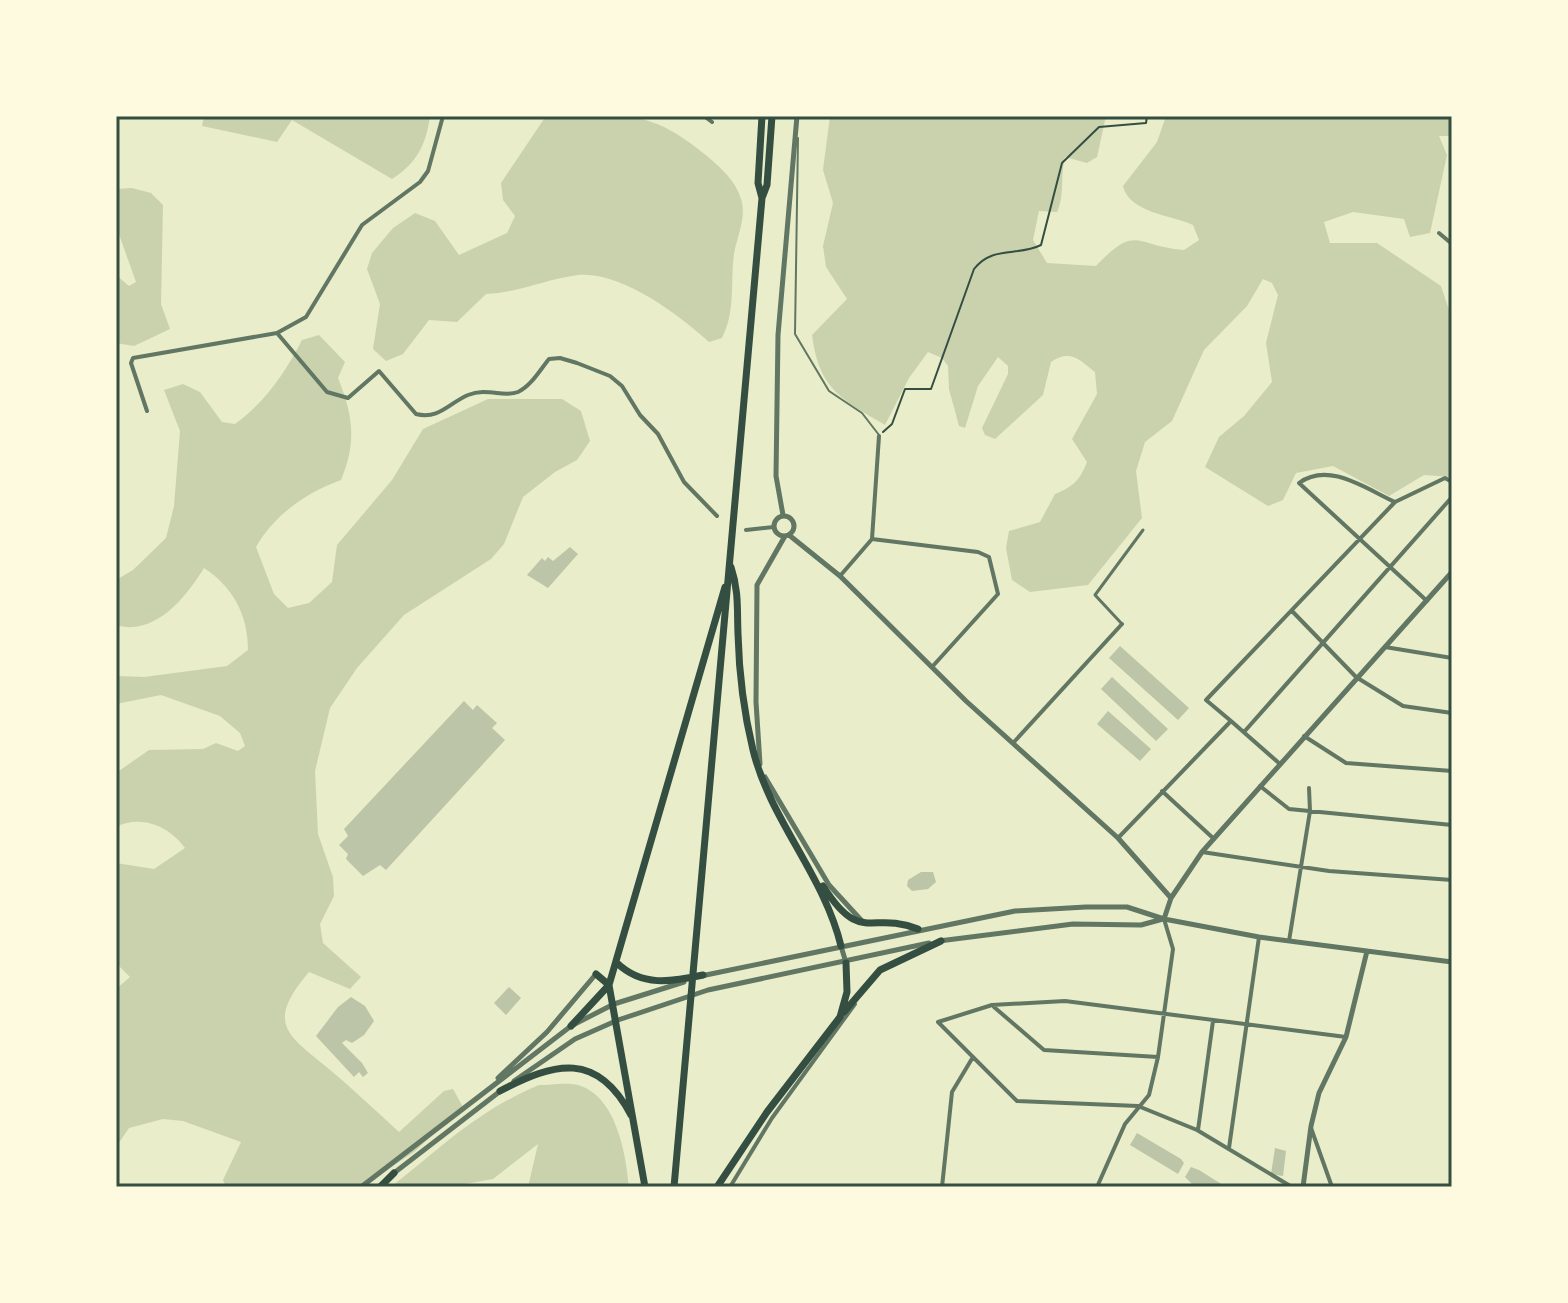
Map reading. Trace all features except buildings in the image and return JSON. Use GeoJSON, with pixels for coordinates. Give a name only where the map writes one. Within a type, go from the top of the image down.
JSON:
{"type":"FeatureCollection","features":[{"type":"Feature","properties":{"kind":"main road"},"geometry":{"type":"LineString","coordinates":[[762,116],[758,183],[762,198]]}},
{"type":"Feature","properties":{"kind":"main road"},"geometry":{"type":"LineString","coordinates":[[674,1187],[762,198],[767,185],[772,116]]}},
{"type":"Feature","properties":{"kind":"main road"},"geometry":{"type":"LineString","coordinates":[[731,565],[739,589],[738,634],[743,696],[753,751],[767,791],[835,905],[865,925],[903,923],[918,929]]}},
{"type":"Feature","properties":{"kind":"main road"},"geometry":{"type":"LineString","coordinates":[[571,1026],[609,985],[617,963],[731,565]]}},
{"type":"Feature","properties":{"kind":"main road"},"geometry":{"type":"LineString","coordinates":[[811,867],[841,946]]}},
{"type":"Feature","properties":{"kind":"main road"},"geometry":{"type":"LineString","coordinates":[[717,1187],[767,1112],[880,970],[941,941]]}},
{"type":"Feature","properties":{"kind":"main road"},"geometry":{"type":"LineString","coordinates":[[617,963],[627,973],[652,981],[674,982],[703,975]]}},
{"type":"Feature","properties":{"kind":"main road"},"geometry":{"type":"LineString","coordinates":[[840,1017],[847,992],[846,963]]}},
{"type":"Feature","properties":{"kind":"main road"},"geometry":{"type":"LineString","coordinates":[[596,974],[609,985],[618,1020],[645,1187]]}},
{"type":"Feature","properties":{"kind":"main road"},"geometry":{"type":"LineString","coordinates":[[500,1091],[535,1072],[559,1067],[592,1073],[610,1082],[635,1121]]}},
{"type":"Feature","properties":{"kind":"main road"},"geometry":{"type":"LineString","coordinates":[[378,1187],[394,1173]]}},
{"type":"Feature","properties":{"kind":"street"},"geometry":{"type":"LineString","coordinates":[[147,411],[131,363],[133,358],[277,333],[306,317],[362,225],[420,182],[428,171],[443,116]]}},
{"type":"Feature","properties":{"kind":"street"},"geometry":{"type":"LineString","coordinates":[[704,116],[712,122]]}},
{"type":"Feature","properties":{"kind":"street"},"geometry":{"type":"LineString","coordinates":[[767,791],[756,702],[757,585],[794,522],[783,515],[776,476],[778,335],[797,116]]}},
{"type":"Feature","properties":{"kind":"street"},"geometry":{"type":"LineString","coordinates":[[1439,233],[1452,244]]}},
{"type":"Feature","properties":{"kind":"street"},"geometry":{"type":"LineString","coordinates":[[277,333],[327,392],[348,398],[379,371],[416,414],[425,416],[433,416],[466,395],[488,389],[517,393],[527,387],[549,359],[560,358],[610,376],[622,386],[640,415],[658,434],[684,482],[717,516]]}},
{"type":"Feature","properties":{"kind":"street"},"geometry":{"type":"LineString","coordinates":[[840,576],[872,539],[879,436]]}},
{"type":"Feature","properties":{"kind":"street"},"geometry":{"type":"LineString","coordinates":[[1395,502],[1332,473],[1307,477],[1299,483],[1427,601]]}},
{"type":"Feature","properties":{"kind":"street"},"geometry":{"type":"LineString","coordinates":[[1280,764],[1206,700],[1395,502],[1445,478],[1452,482]]}},
{"type":"Feature","properties":{"kind":"street"},"geometry":{"type":"LineString","coordinates":[[1244,732],[1452,497]]}},
{"type":"Feature","properties":{"kind":"street"},"geometry":{"type":"LineString","coordinates":[[783,515],[775,520],[776,533],[787,535],[840,576],[966,701],[1118,838],[1171,898]]}},
{"type":"Feature","properties":{"kind":"street"},"geometry":{"type":"LineString","coordinates":[[746,530],[774,527]]}},
{"type":"Feature","properties":{"kind":"street"},"geometry":{"type":"LineString","coordinates":[[1014,742],[1122,624],[1095,595],[1143,530]]}},
{"type":"Feature","properties":{"kind":"street"},"geometry":{"type":"LineString","coordinates":[[872,539],[978,552],[989,557],[998,594],[932,667]]}},
{"type":"Feature","properties":{"kind":"street"},"geometry":{"type":"LineString","coordinates":[[1097,1187],[1125,1124],[1149,1095],[1158,1057],[1173,949],[1164,919],[1171,898],[1202,852],[1452,572]]}},
{"type":"Feature","properties":{"kind":"street"},"geometry":{"type":"LineString","coordinates":[[1292,611],[1356,677],[1403,706],[1452,713]]}},
{"type":"Feature","properties":{"kind":"street"},"geometry":{"type":"LineString","coordinates":[[1383,646],[1452,658]]}},
{"type":"Feature","properties":{"kind":"street"},"geometry":{"type":"LineString","coordinates":[[1118,838],[1231,721]]}},
{"type":"Feature","properties":{"kind":"street"},"geometry":{"type":"LineString","coordinates":[[1304,736],[1346,763],[1452,771]]}},
{"type":"Feature","properties":{"kind":"street"},"geometry":{"type":"LineString","coordinates":[[763,772],[829,885],[865,925]]}},
{"type":"Feature","properties":{"kind":"street"},"geometry":{"type":"LineString","coordinates":[[1260,786],[1289,809],[1452,825]]}},
{"type":"Feature","properties":{"kind":"street"},"geometry":{"type":"LineString","coordinates":[[1289,941],[1310,811],[1309,788]]}},
{"type":"Feature","properties":{"kind":"street"},"geometry":{"type":"LineString","coordinates":[[1162,791],[1214,839]]}},
{"type":"Feature","properties":{"kind":"street"},"geometry":{"type":"LineString","coordinates":[[1202,852],[1301,866],[1452,880]]}},
{"type":"Feature","properties":{"kind":"street"},"geometry":{"type":"LineString","coordinates":[[361,1187],[571,1026],[614,1004],[703,975],[918,929],[1015,911],[1127,907],[1164,919],[1259,937],[1452,962]]}},
{"type":"Feature","properties":{"kind":"street"},"geometry":{"type":"LineString","coordinates":[[394,1173],[500,1091],[575,1039],[618,1020],[708,990],[941,941],[1073,924],[1141,925],[1164,919]]}},
{"type":"Feature","properties":{"kind":"street"},"geometry":{"type":"LineString","coordinates":[[1229,1150],[1259,937]]}},
{"type":"Feature","properties":{"kind":"street"},"geometry":{"type":"LineString","coordinates":[[841,946],[846,963]]}},
{"type":"Feature","properties":{"kind":"street"},"geometry":{"type":"LineString","coordinates":[[1303,1187],[1319,1093],[1346,1037],[1367,951]]}},
{"type":"Feature","properties":{"kind":"street"},"geometry":{"type":"LineString","coordinates":[[608,955],[617,963]]}},
{"type":"Feature","properties":{"kind":"street"},"geometry":{"type":"LineString","coordinates":[[492,1084],[547,1032],[596,974]]}},
{"type":"Feature","properties":{"kind":"street"},"geometry":{"type":"LineString","coordinates":[[730,1187],[772,1118],[874,977]]}},
{"type":"Feature","properties":{"kind":"street"},"geometry":{"type":"LineString","coordinates":[[1292,1187],[1197,1130],[1138,1106],[1017,1101],[938,1022],[992,1005],[1065,1001],[1163,1016],[1346,1037]]}},
{"type":"Feature","properties":{"kind":"street"},"geometry":{"type":"LineString","coordinates":[[992,1005],[1044,1050],[1158,1057]]}},
{"type":"Feature","properties":{"kind":"street"},"geometry":{"type":"LineString","coordinates":[[1197,1130],[1213,1021]]}},
{"type":"Feature","properties":{"kind":"street"},"geometry":{"type":"LineString","coordinates":[[942,1187],[952,1092],[973,1057]]}},
{"type":"Feature","properties":{"kind":"street"},"geometry":{"type":"LineString","coordinates":[[1311,1126],[1332,1187]]}},
{"type":"Feature","properties":{"kind":"lane"},"geometry":{"type":"LineString","coordinates":[[796,130],[800,147],[795,334],[829,391],[862,413],[879,436]]}},
{"type":"Feature","properties":{"kind":"path"},"geometry":{"type":"LineString","coordinates":[[879,436],[892,424],[905,389],[931,389],[942,364],[943,346],[956,322],[974,269],[984,257],[1010,250],[1025,253],[1041,245],[1062,163],[1099,127],[1146,123],[1147,116]]}},
{"type":"Feature","properties":{"kind":"green space"},"geometry":{"type":"Polygon","coordinates":[[[614,115],[649,121],[685,140],[732,181],[739,192],[743,213],[734,254],[729,317],[722,338],[709,342],[665,307],[630,287],[595,276],[578,275],[486,294],[457,322],[429,320],[403,354],[386,361],[373,349],[380,304],[367,269],[372,253],[393,228],[415,213],[435,221],[459,255],[507,233],[515,216],[503,200],[501,183],[546,116],[614,115]]]}},
{"type":"Feature","properties":{"kind":"green space"},"geometry":{"type":"Polygon","coordinates":[[[204,116],[430,116],[419,152],[392,179],[292,120],[277,142],[202,126],[204,116]]]}},
{"type":"Feature","properties":{"kind":"green space"},"geometry":{"type":"Polygon","coordinates":[[[830,116],[1106,116],[1097,157],[1087,163],[1065,157],[1057,212],[1039,211],[1033,240],[1047,263],[1096,266],[1129,241],[1184,250],[1199,240],[1193,225],[1142,208],[1127,195],[1123,186],[1157,142],[1166,116],[1452,116],[1452,136],[1439,136],[1447,155],[1430,233],[1410,237],[1404,219],[1353,212],[1324,222],[1330,243],[1377,243],[1441,286],[1452,319],[1452,477],[1424,475],[1389,496],[1333,466],[1296,473],[1283,500],[1268,506],[1205,467],[1219,437],[1244,416],[1272,382],[1266,343],[1278,295],[1272,283],[1263,279],[1247,306],[1204,350],[1172,421],[1145,442],[1136,471],[1142,518],[1088,585],[1030,592],[1012,580],[1006,548],[1009,531],[1040,522],[1055,494],[1071,486],[1082,474],[1087,462],[1072,439],[1097,394],[1095,372],[1069,356],[1051,362],[1043,395],[995,439],[985,435],[982,428],[1008,374],[1008,366],[998,357],[978,386],[965,428],[959,426],[949,389],[948,366],[942,358],[928,352],[909,378],[885,425],[835,391],[820,369],[812,335],[847,299],[826,267],[823,246],[833,203],[823,170],[830,116]]]}},
{"type":"Feature","properties":{"kind":"green space"},"geometry":{"type":"Polygon","coordinates":[[[132,188],[151,193],[163,205],[161,304],[170,329],[134,346],[116,343],[116,275],[129,286],[136,282],[116,226],[116,189],[132,188]]]}},
{"type":"Feature","properties":{"kind":"green space"},"geometry":{"type":"Polygon","coordinates":[[[319,335],[345,362],[338,378],[350,417],[351,441],[341,480],[292,506],[263,535],[256,547],[274,594],[288,608],[309,603],[332,582],[337,545],[392,480],[423,429],[488,399],[562,399],[581,411],[590,441],[577,460],[555,472],[523,497],[504,544],[491,559],[404,615],[357,668],[330,708],[315,771],[318,834],[333,877],[334,896],[320,924],[323,943],[361,977],[350,989],[309,972],[288,1004],[285,1016],[287,1027],[302,1046],[399,1132],[444,1091],[453,1089],[463,1107],[414,1152],[361,1187],[226,1187],[223,1180],[241,1142],[183,1121],[163,1119],[129,1128],[116,1147],[116,989],[130,977],[116,963],[116,863],[154,869],[185,848],[172,834],[155,825],[136,822],[116,827],[116,773],[149,750],[203,749],[216,743],[238,751],[245,746],[240,733],[220,716],[161,695],[116,704],[116,676],[144,677],[227,666],[248,650],[245,625],[231,593],[204,568],[179,602],[156,620],[130,627],[116,625],[116,580],[133,570],[166,538],[174,506],[180,431],[164,390],[183,384],[200,392],[222,422],[235,424],[274,386],[302,340],[319,335]]]}},
{"type":"Feature","properties":{"kind":"green space"},"geometry":{"type":"Polygon","coordinates":[[[539,1085],[578,1085],[602,1101],[617,1127],[629,1187],[528,1187],[538,1144],[493,1179],[448,1187],[391,1187],[479,1118],[539,1085]]]}}]}
